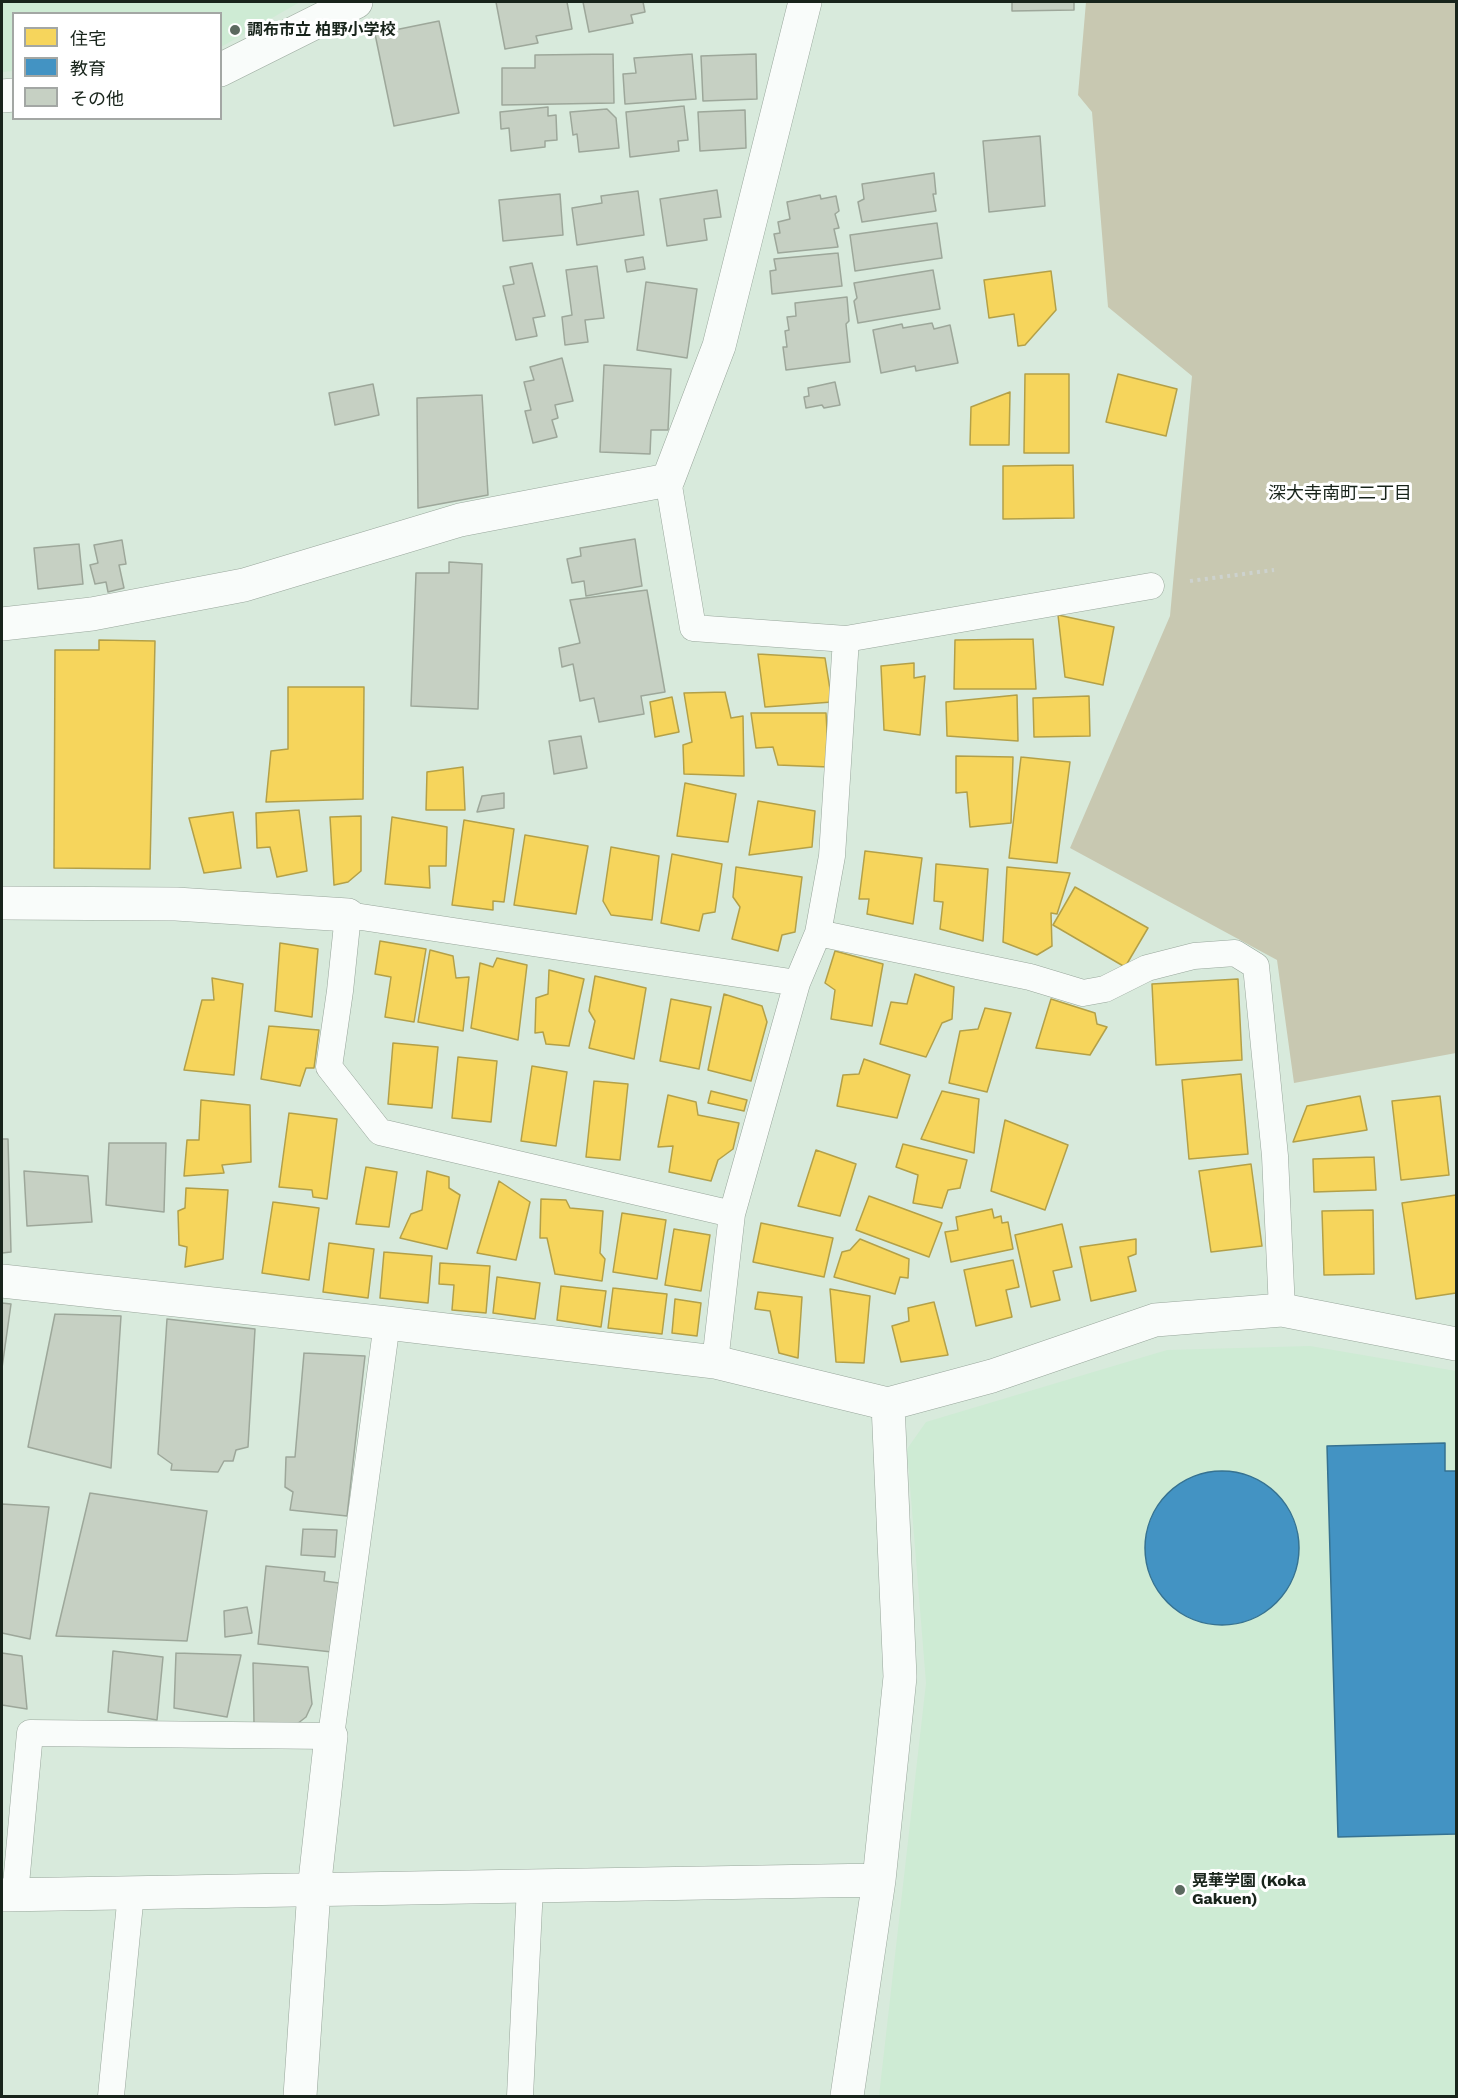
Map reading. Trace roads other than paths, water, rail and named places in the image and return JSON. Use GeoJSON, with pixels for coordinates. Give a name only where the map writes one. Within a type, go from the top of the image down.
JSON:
{"type":"FeatureCollection","features":[{"type":"Feature","properties":{"kind":"street"},"geometry":{"type":"LineString","coordinates":[[222,69],[356,2]]}},
{"type":"Feature","properties":{"kind":"street"},"geometry":{"type":"LineString","coordinates":[[2,624],[92,614],[244,585],[460,520],[668,480],[719,346],[806,2]]}},
{"type":"Feature","properties":{"kind":"street"},"geometry":{"type":"LineString","coordinates":[[2,903],[176,904],[348,915]]}},
{"type":"Feature","properties":{"kind":"street"},"geometry":{"type":"LineString","coordinates":[[2,1281],[715,1362],[888,1404],[992,1376],[1155,1320],[1282,1310],[1456,1344]]}},
{"type":"Feature","properties":{"kind":"street"},"geometry":{"type":"LineString","coordinates":[[847,2097],[879,1880],[900,1677],[888,1404]]}},
{"type":"Feature","properties":{"kind":"street"},"geometry":{"type":"LineString","coordinates":[[300,2097],[314,1890],[331,1736]]}},
{"type":"Feature","properties":{"kind":"street"},"geometry":{"type":"LineString","coordinates":[[8,1895],[879,1880]]}},
{"type":"Feature","properties":{"kind":"lane"},"geometry":{"type":"LineString","coordinates":[[668,480],[693,628],[846,639],[1151,586]]}},
{"type":"Feature","properties":{"kind":"lane"},"geometry":{"type":"LineString","coordinates":[[715,1362],[732,1214],[797,983],[818,933],[832,856],[846,639]]}},
{"type":"Feature","properties":{"kind":"lane"},"geometry":{"type":"LineString","coordinates":[[732,1214],[380,1132],[329,1068],[348,915],[797,983]]}},
{"type":"Feature","properties":{"kind":"lane"},"geometry":{"type":"LineString","coordinates":[[818,933],[1030,977],[1083,993],[1106,989],[1147,968],[1194,956],[1235,953],[1256,966],[1275,1156],[1282,1310]]}},
{"type":"Feature","properties":{"kind":"lane"},"geometry":{"type":"LineString","coordinates":[[8,1895],[30,1733],[331,1736],[387,1323]]}},
{"type":"Feature","properties":{"kind":"lane"},"geometry":{"type":"LineString","coordinates":[[519,2097],[530,1886]]}},
{"type":"Feature","properties":{"kind":"lane"},"geometry":{"type":"LineString","coordinates":[[111,2097],[131,1893]]}},
{"type":"Feature","properties":{"kind":"place","name":"調布市立 柏野小学校"},"geometry":{"type":"Point","coordinates":[235,30]}},
{"type":"Feature","properties":{"kind":"place","name":"晃華学園 (Koka Gakuen)"},"geometry":{"type":"Point","coordinates":[1180,1890]}},
{"type":"Feature","properties":{"kind":"district","name":"深大寺南町二丁目"},"geometry":{"type":"Point","coordinates":[1340,494]}}]}
